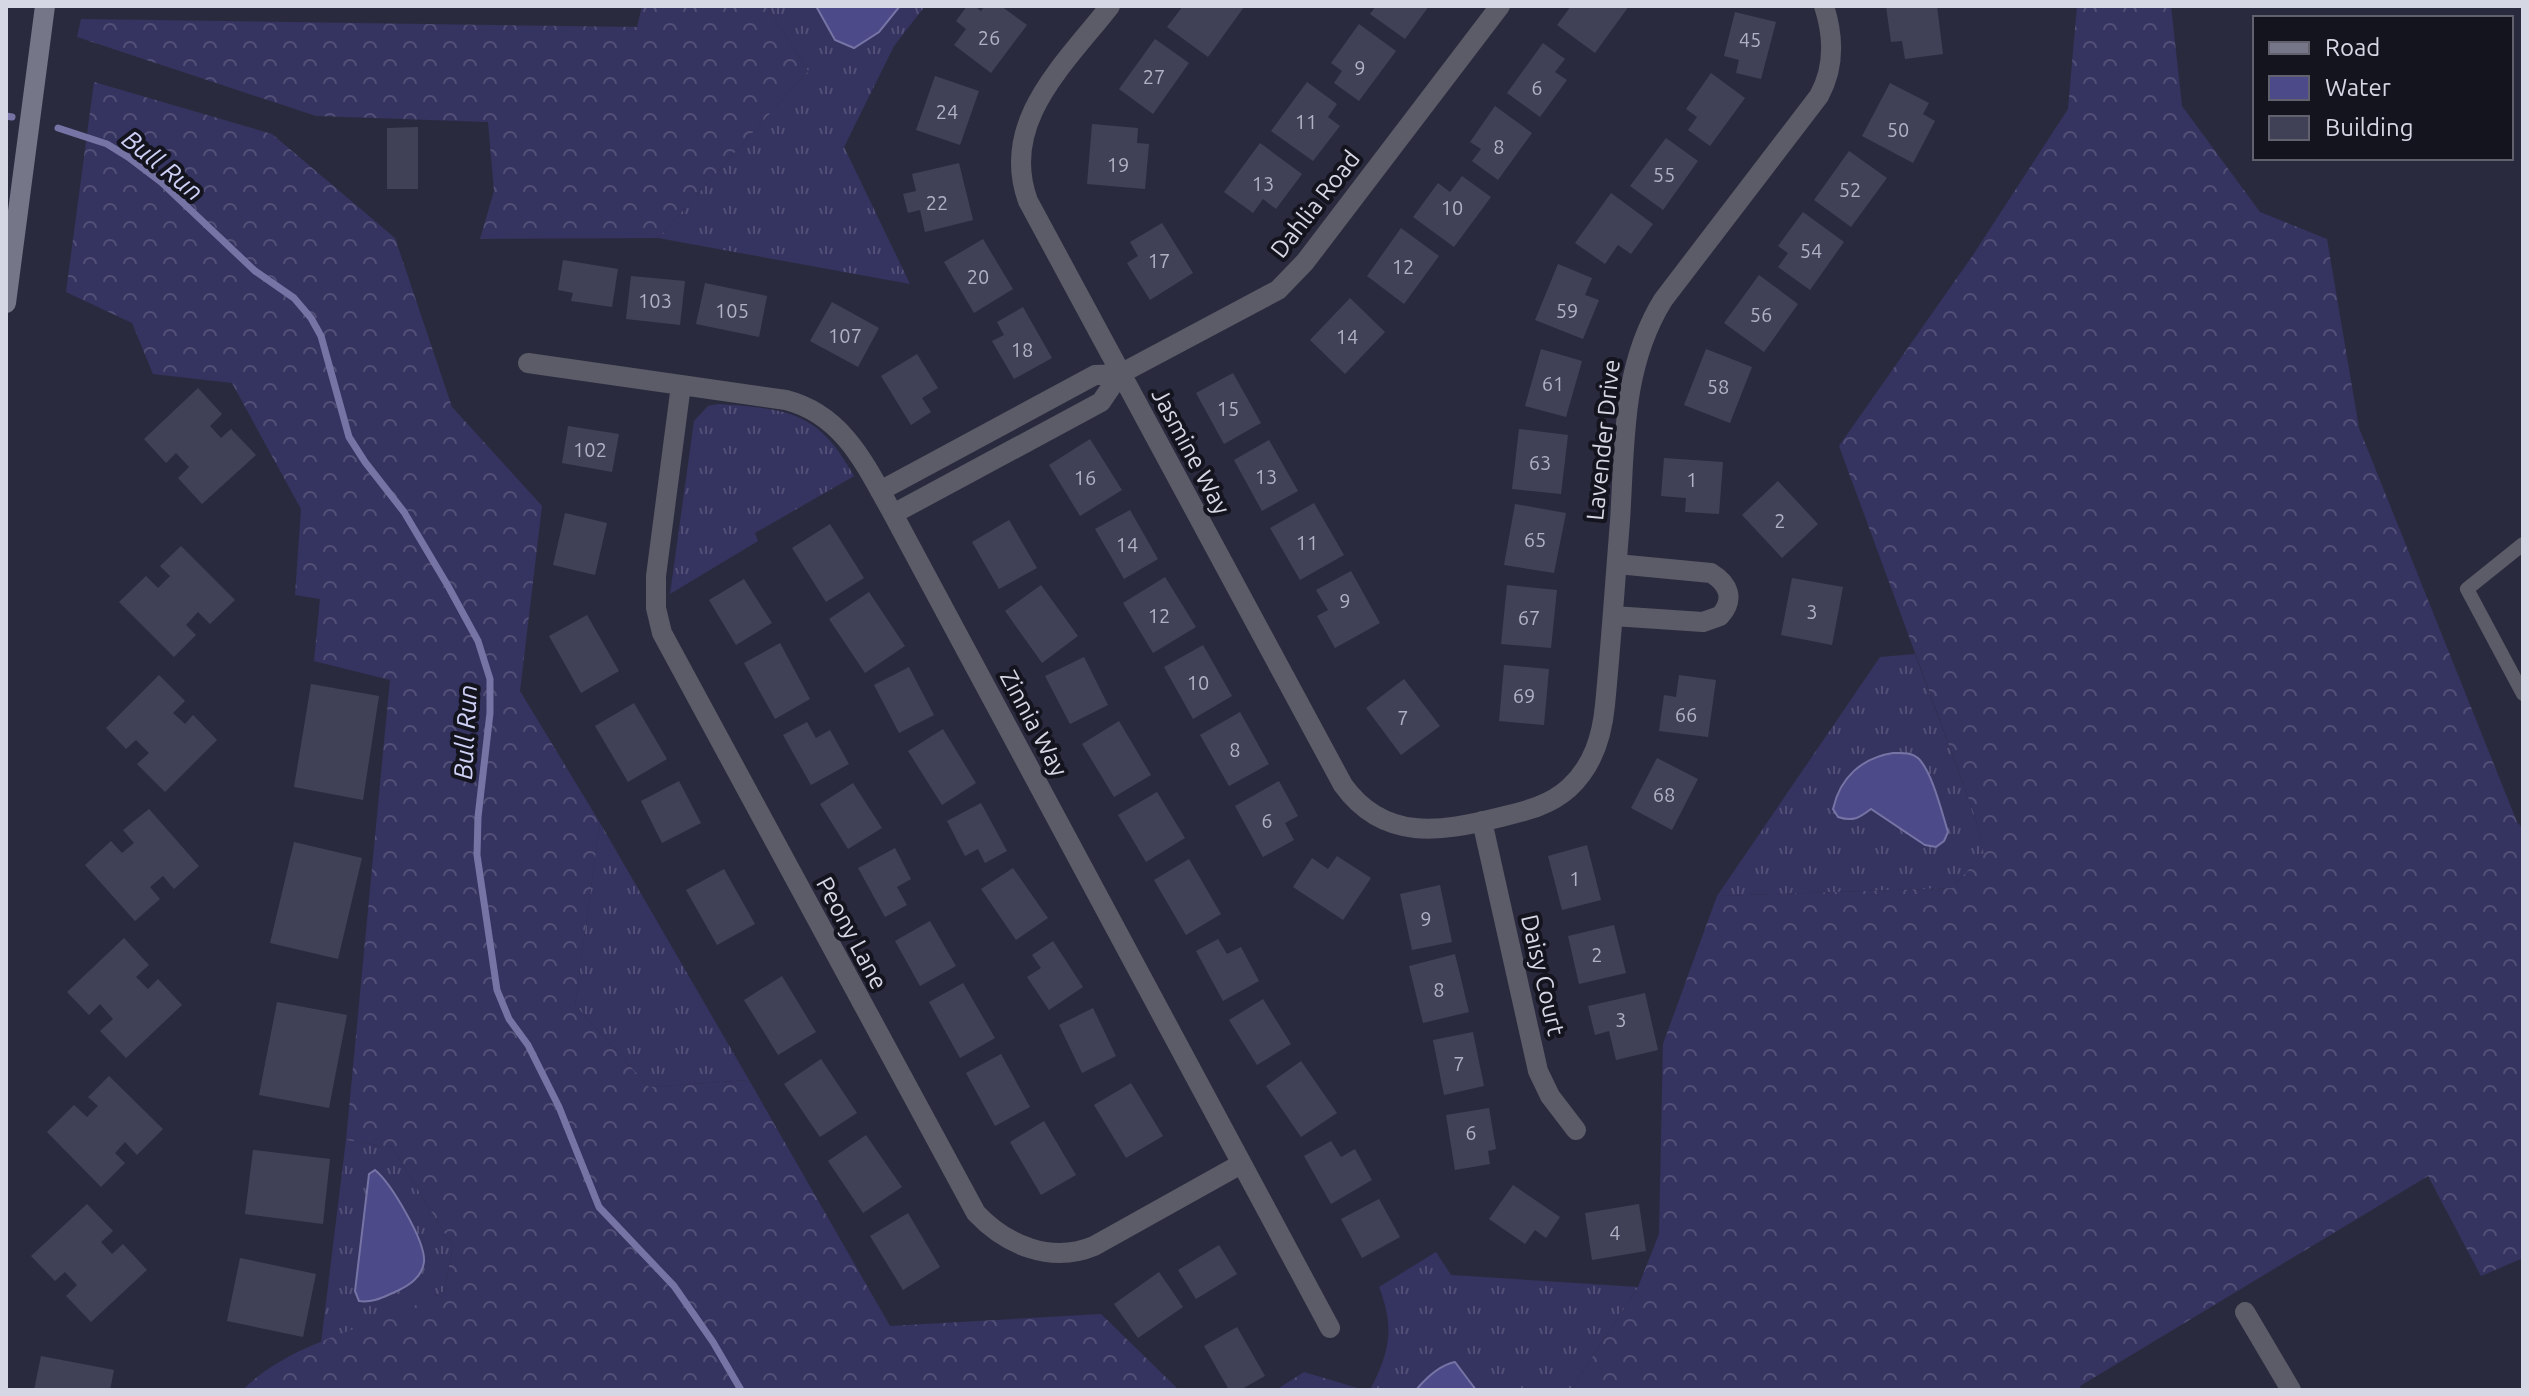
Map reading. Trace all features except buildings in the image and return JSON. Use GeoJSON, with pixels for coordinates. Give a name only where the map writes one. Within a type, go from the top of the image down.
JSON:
{"type":"FeatureCollection","features":[{"type":"Feature","properties":{"kind":"main road"},"geometry":{"type":"LineString","coordinates":[[6,303],[45,6]]}},
{"type":"Feature","properties":{"kind":"street","name":"Jasmine Way"},"geometry":{"type":"LineString","coordinates":[[1110,6],[1032,111],[1019,156],[1028,201],[1350,795],[1380,818],[1415,829],[1445,828],[1482,821]]}},
{"type":"Feature","properties":{"kind":"street","name":"Dahlia Road"},"geometry":{"type":"LineString","coordinates":[[880,491],[1095,375],[1120,374],[1269,295],[1287,282],[1500,6]]}},
{"type":"Feature","properties":{"kind":"street","name":"Lavender Drive"},"geometry":{"type":"LineString","coordinates":[[1482,821],[1526,811],[1550,801],[1570,787],[1597,748],[1613,616],[1627,417],[1637,353],[1663,300],[1819,96],[1828,75],[1831,56],[1830,25],[1824,6]]}},
{"type":"Feature","properties":{"kind":"street","name":"Zinnia Way"},"geometry":{"type":"LineString","coordinates":[[528,363],[774,397],[809,407],[844,434],[893,514],[1330,1328]]}},
{"type":"Feature","properties":{"kind":"street","name":"Dahlia Road"},"geometry":{"type":"LineString","coordinates":[[893,514],[1101,402],[1120,374]]}},
{"type":"Feature","properties":{"kind":"street","name":"Peony Lane"},"geometry":{"type":"LineString","coordinates":[[681,385],[656,576],[656,608],[662,633],[976,1213],[995,1231],[1018,1245],[1053,1253],[1078,1251],[1094,1246],[1241,1164]]}},
{"type":"Feature","properties":{"kind":"street"},"geometry":{"type":"LineString","coordinates":[[1613,616],[1703,622],[1720,616],[1729,601],[1728,589],[1721,579],[1711,573],[1617,564]]}},
{"type":"Feature","properties":{"kind":"street","name":"Daisy Court"},"geometry":{"type":"LineString","coordinates":[[1482,821],[1538,1071],[1550,1096],[1576,1130]]}},
{"type":"Feature","properties":{"kind":"street"},"geometry":{"type":"LineString","coordinates":[[2245,1312],[2291,1390]]}},
{"type":"Feature","properties":{"kind":"lane"},"geometry":{"type":"LineString","coordinates":[[2523,544],[2467,589],[2523,694]]}},
{"type":"Feature","properties":{"kind":"green space"},"geometry":{"type":"Polygon","coordinates":[[[642,6],[767,6],[808,71],[658,238],[480,239],[494,191],[488,122],[316,116],[77,37],[81,19],[637,27],[642,6]]]}},
{"type":"Feature","properties":{"kind":"green space"},"geometry":{"type":"Polygon","coordinates":[[[767,6],[925,6],[894,46],[844,147],[910,284],[658,238],[808,71],[767,6]]]}},
{"type":"Feature","properties":{"kind":"green space"},"geometry":{"type":"Polygon","coordinates":[[[2077,6],[2171,6],[2182,106],[2260,212],[2327,239],[2359,428],[2517,822],[2523,829],[2523,1258],[2481,1276],[2428,1176],[2080,1386],[2081,1390],[1571,1390],[1638,1287],[1659,1234],[1663,1044],[1717,896],[1952,888],[1984,853],[1975,816],[1839,446],[1973,255],[2068,109],[2077,6]]]}},
{"type":"Feature","properties":{"kind":"green space"},"geometry":{"type":"Polygon","coordinates":[[[94,82],[272,134],[395,238],[452,407],[542,506],[520,691],[600,823],[575,1005],[649,1087],[749,1080],[890,1326],[1101,1314],[1179,1390],[243,1390],[286,1358],[312,1345],[444,1291],[453,1247],[392,1147],[346,1140],[390,680],[314,661],[320,599],[295,595],[301,509],[232,383],[153,374],[132,323],[66,292],[94,82]]]}},
{"type":"Feature","properties":{"kind":"green space"},"geometry":{"type":"Polygon","coordinates":[[[708,406],[764,408],[799,418],[828,438],[854,476],[755,533],[758,541],[670,594],[694,421],[708,406]]]}},
{"type":"Feature","properties":{"kind":"green space"},"geometry":{"type":"Polygon","coordinates":[[[1915,654],[1975,816],[1984,853],[1952,888],[1717,896],[1880,657],[1915,654]]]}},
{"type":"Feature","properties":{"kind":"green space"},"geometry":{"type":"Polygon","coordinates":[[[600,823],[749,1080],[649,1087],[575,1005],[600,823]]]}},
{"type":"Feature","properties":{"kind":"green space"},"geometry":{"type":"Polygon","coordinates":[[[346,1140],[392,1147],[453,1247],[444,1291],[421,1304],[321,1343],[346,1140]]]}},
{"type":"Feature","properties":{"kind":"green space"},"geometry":{"type":"Polygon","coordinates":[[[1436,1252],[1451,1275],[1638,1287],[1571,1390],[1370,1390],[1388,1339],[1387,1315],[1379,1287],[1436,1252]]]}},
{"type":"Feature","properties":{"kind":"green space"},"geometry":{"type":"Polygon","coordinates":[[[1304,1372],[1364,1390],[1276,1390],[1304,1372]]]}},
{"type":"Feature","properties":{"kind":"water"},"geometry":{"type":"Polygon","coordinates":[[[816,6],[900,6],[879,32],[854,48],[835,40],[816,6]]]}},
{"type":"Feature","properties":{"kind":"water"},"geometry":{"type":"Polygon","coordinates":[[[1893,753],[1915,756],[1928,772],[1948,832],[1944,841],[1936,847],[1925,845],[1871,809],[1859,817],[1848,819],[1838,817],[1833,809],[1841,787],[1854,771],[1872,759],[1893,753]]]}},
{"type":"Feature","properties":{"kind":"water"},"geometry":{"type":"Polygon","coordinates":[[[375,1170],[406,1213],[419,1241],[424,1262],[414,1281],[405,1287],[378,1299],[359,1301],[355,1291],[369,1174],[375,1170]]]}},
{"type":"Feature","properties":{"kind":"water"},"geometry":{"type":"Polygon","coordinates":[[[1455,1362],[1476,1390],[1416,1390],[1434,1373],[1455,1362]]]}},
{"type":"Feature","properties":{"kind":"waterway","name":"Bull Run"},"geometry":{"type":"LineString","coordinates":[[6,116],[12,117]]}},
{"type":"Feature","properties":{"kind":"waterway","name":"Bull Run"},"geometry":{"type":"LineString","coordinates":[[58,128],[107,144],[161,182],[255,271],[294,298],[321,336],[349,437],[404,512],[448,586],[478,641],[490,679],[490,713],[478,817],[477,855],[497,990],[509,1019],[528,1045],[559,1107],[599,1207],[674,1286],[713,1342],[741,1390]]}}]}
